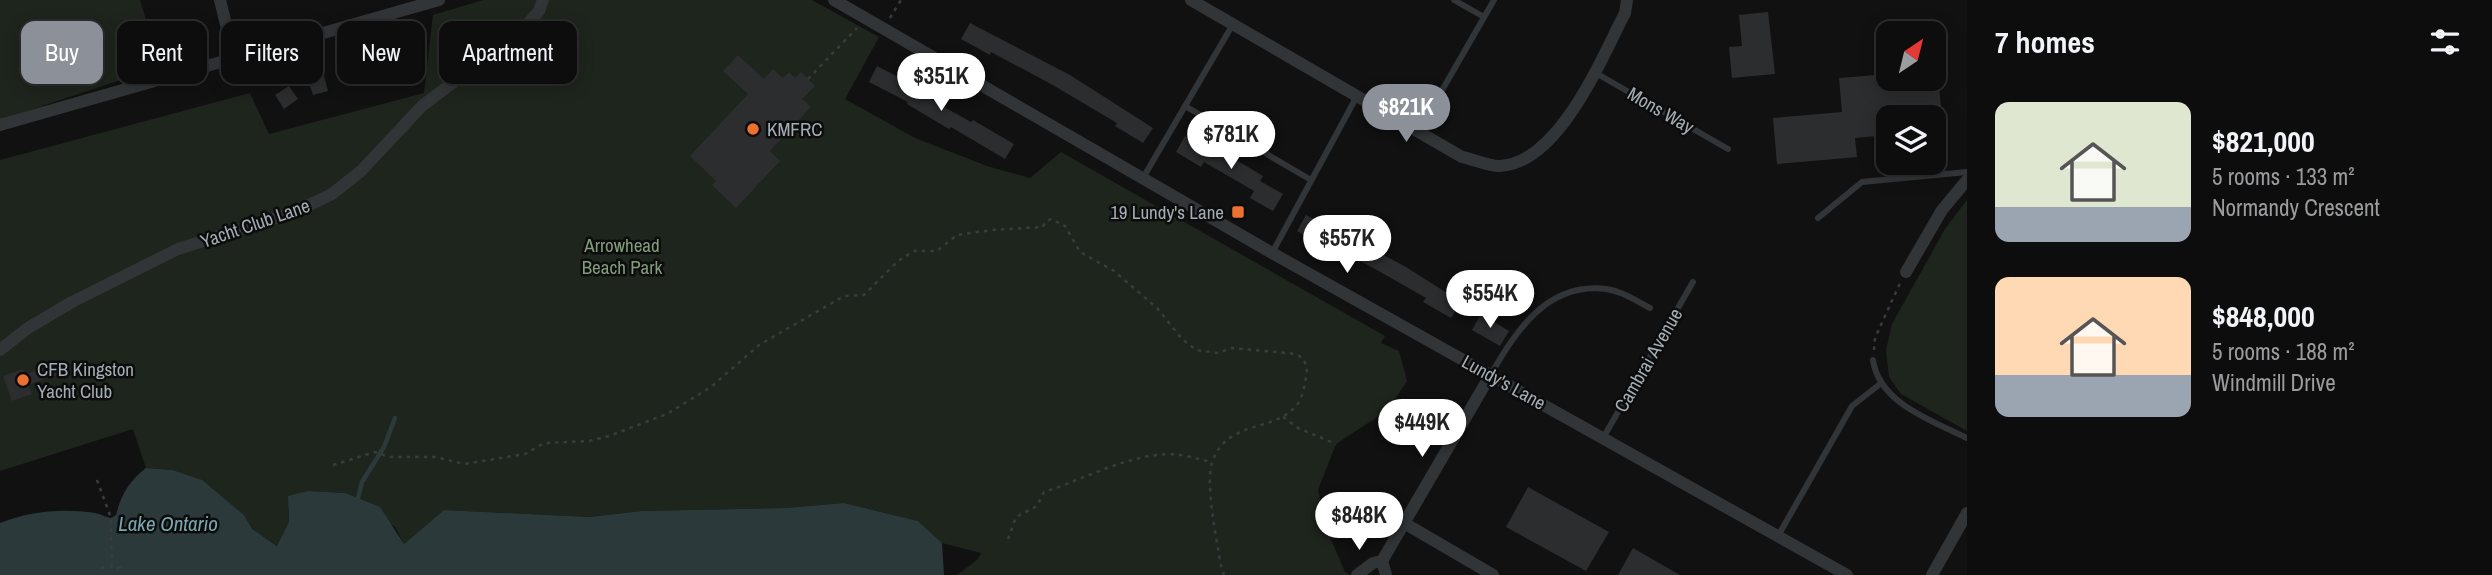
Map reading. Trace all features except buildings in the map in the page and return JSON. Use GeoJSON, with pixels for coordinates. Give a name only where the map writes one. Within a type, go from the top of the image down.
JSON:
{"type":"FeatureCollection","features":[{"type":"Feature","properties":{"kind":"street"},"geometry":{"type":"LineString","coordinates":[[220,0],[225,21]]}},
{"type":"Feature","properties":{"kind":"street"},"geometry":{"type":"LineString","coordinates":[[323,32],[439,0]]}},
{"type":"Feature","properties":{"kind":"street","name":"Yacht Club Lane"},"geometry":{"type":"LineString","coordinates":[[0,350],[28,328],[72,302],[167,255],[295,212],[332,194],[361,170],[422,106],[523,30],[533,19],[543,0]]}},
{"type":"Feature","properties":{"kind":"street","name":"Lundy's Lane"},"geometry":{"type":"LineString","coordinates":[[834,0],[1272,253],[1847,575]]}},
{"type":"Feature","properties":{"kind":"street"},"geometry":{"type":"LineString","coordinates":[[1191,0],[1462,157],[1499,166],[1531,157],[1561,129],[1625,13],[1627,0]]}},
{"type":"Feature","properties":{"kind":"street"},"geometry":{"type":"LineString","coordinates":[[0,125],[221,61]]}},
{"type":"Feature","properties":{"kind":"street"},"geometry":{"type":"LineString","coordinates":[[1906,272],[1942,210],[1967,180]]}},
{"type":"Feature","properties":{"kind":"street"},"geometry":{"type":"LineString","coordinates":[[1386,575],[1382,561],[1491,374]]}},
{"type":"Feature","properties":{"kind":"street"},"geometry":{"type":"LineString","coordinates":[[1932,575],[1967,513]]}},
{"type":"Feature","properties":{"kind":"street"},"geometry":{"type":"LineString","coordinates":[[1404,523],[1493,575]]}},
{"type":"Feature","properties":{"kind":"street"},"geometry":{"type":"LineString","coordinates":[[1356,575],[1373,563],[1382,561]]}},
{"type":"Feature","properties":{"kind":"lane"},"geometry":{"type":"LineString","coordinates":[[1454,0],[1484,18]]}},
{"type":"Feature","properties":{"kind":"lane"},"geometry":{"type":"LineString","coordinates":[[1418,132],[1494,0]]}},
{"type":"Feature","properties":{"kind":"lane"},"geometry":{"type":"LineString","coordinates":[[1143,178],[1233,24]]}},
{"type":"Feature","properties":{"kind":"lane","name":"Mons Way"},"geometry":{"type":"LineString","coordinates":[[1594,72],[1728,149]]}},
{"type":"Feature","properties":{"kind":"lane"},"geometry":{"type":"LineString","coordinates":[[1272,253],[1357,96]]}},
{"type":"Feature","properties":{"kind":"lane"},"geometry":{"type":"LineString","coordinates":[[1185,106],[1311,180]]}},
{"type":"Feature","properties":{"kind":"lane"},"geometry":{"type":"LineString","coordinates":[[1818,218],[1862,182],[1967,173]]}},
{"type":"Feature","properties":{"kind":"lane","name":"Cambrai Avenue"},"geometry":{"type":"LineString","coordinates":[[1603,438],[1693,282]]}},
{"type":"Feature","properties":{"kind":"lane"},"geometry":{"type":"LineString","coordinates":[[1491,374],[1514,335],[1530,317],[1547,303],[1566,294],[1587,289],[1607,289],[1626,295],[1650,309]]}},
{"type":"Feature","properties":{"kind":"lane"},"geometry":{"type":"LineString","coordinates":[[1873,360],[1880,384],[1900,402],[1967,438]]}},
{"type":"Feature","properties":{"kind":"lane"},"geometry":{"type":"LineString","coordinates":[[1778,536],[1852,406],[1880,384]]}},
{"type":"Feature","properties":{"kind":"path"},"geometry":{"type":"LineString","coordinates":[[892,0],[897,7]]}},
{"type":"Feature","properties":{"kind":"path"},"geometry":{"type":"LineString","coordinates":[[888,22],[901,0]]}},
{"type":"Feature","properties":{"kind":"path"},"geometry":{"type":"LineString","coordinates":[[808,79],[857,28]]}},
{"type":"Feature","properties":{"kind":"path"},"geometry":{"type":"LineString","coordinates":[[333,465],[367,454],[381,453],[389,457],[450,459],[464,464],[524,454],[544,443],[589,441],[610,436],[667,414],[711,387],[758,345],[844,296],[864,295],[898,261],[914,251],[937,251],[957,236],[992,230],[1043,227],[1045,222],[1051,219],[1065,226],[1080,252],[1114,271],[1157,307],[1182,339],[1196,350],[1218,353],[1232,348],[1297,354],[1304,359],[1307,368],[1300,400],[1293,410],[1227,439],[1211,462],[1212,497],[1224,575]]}},
{"type":"Feature","properties":{"kind":"path"},"geometry":{"type":"LineString","coordinates":[[1873,360],[1875,338],[1906,272]]}},
{"type":"Feature","properties":{"kind":"path"},"geometry":{"type":"LineString","coordinates":[[1282,417],[1298,428],[1336,444]]}},
{"type":"Feature","properties":{"kind":"path"},"geometry":{"type":"LineString","coordinates":[[1008,539],[1016,517],[1037,506],[1044,492],[1075,483],[1127,460],[1171,454],[1211,462]]}},
{"type":"Feature","properties":{"kind":"path"},"geometry":{"type":"LineString","coordinates":[[97,480],[111,518],[112,568]]}},
{"type":"Feature","properties":{"kind":"path"},"geometry":{"type":"LineString","coordinates":[[118,567],[118,575]]}},
{"type":"Feature","properties":{"kind":"path"},"geometry":{"type":"LineString","coordinates":[[101,568],[123,567]]}},
{"type":"Feature","properties":{"kind":"green space"},"geometry":{"type":"Polygon","coordinates":[[[0,0],[140,0],[146,21],[117,21],[117,81],[0,120],[0,0]]]}},
{"type":"Feature","properties":{"kind":"green space","name":"Arrowhead Beach Park"},"geometry":{"type":"Polygon","coordinates":[[[483,0],[812,0],[879,37],[845,99],[915,138],[987,166],[1030,178],[1061,152],[1385,336],[1381,343],[1399,351],[1407,381],[1388,410],[1336,444],[1318,490],[1328,532],[1345,572],[1350,575],[957,575],[977,560],[981,553],[942,543],[918,521],[844,503],[785,508],[642,511],[589,517],[444,510],[404,544],[395,527],[345,493],[308,491],[288,507],[289,522],[278,546],[251,529],[244,515],[172,470],[146,468],[133,429],[0,471],[0,160],[250,93],[269,134],[424,93],[433,15],[483,0]]]}},
{"type":"Feature","properties":{"kind":"green space"},"geometry":{"type":"Polygon","coordinates":[[[1967,200],[1967,431],[1901,394],[1889,377],[1886,350],[1892,324],[1945,229],[1967,200]]]}},
{"type":"Feature","properties":{"kind":"water","name":"Lake Ontario"},"geometry":{"type":"Polygon","coordinates":[[[146,468],[172,470],[202,480],[244,515],[252,529],[277,546],[289,522],[288,496],[308,491],[345,493],[380,507],[404,544],[444,510],[589,517],[642,511],[785,508],[844,503],[918,521],[942,543],[944,575],[0,575],[0,523],[35,513],[59,511],[95,513],[111,518],[116,515],[130,483],[146,468]]]}},
{"type":"Feature","properties":{"kind":"waterway"},"geometry":{"type":"LineString","coordinates":[[358,498],[362,482],[384,447],[395,418]]}},
{"type":"Feature","properties":{"kind":"place","name":"KMFRC"},"geometry":{"type":"Point","coordinates":[753,129]}},
{"type":"Feature","properties":{"kind":"place","name":"19 Lundy's Lane"},"geometry":{"type":"Point","coordinates":[1238,212]}},
{"type":"Feature","properties":{"kind":"place","name":"CFB Kingston Yacht Club"},"geometry":{"type":"Point","coordinates":[23,380]}}]}
